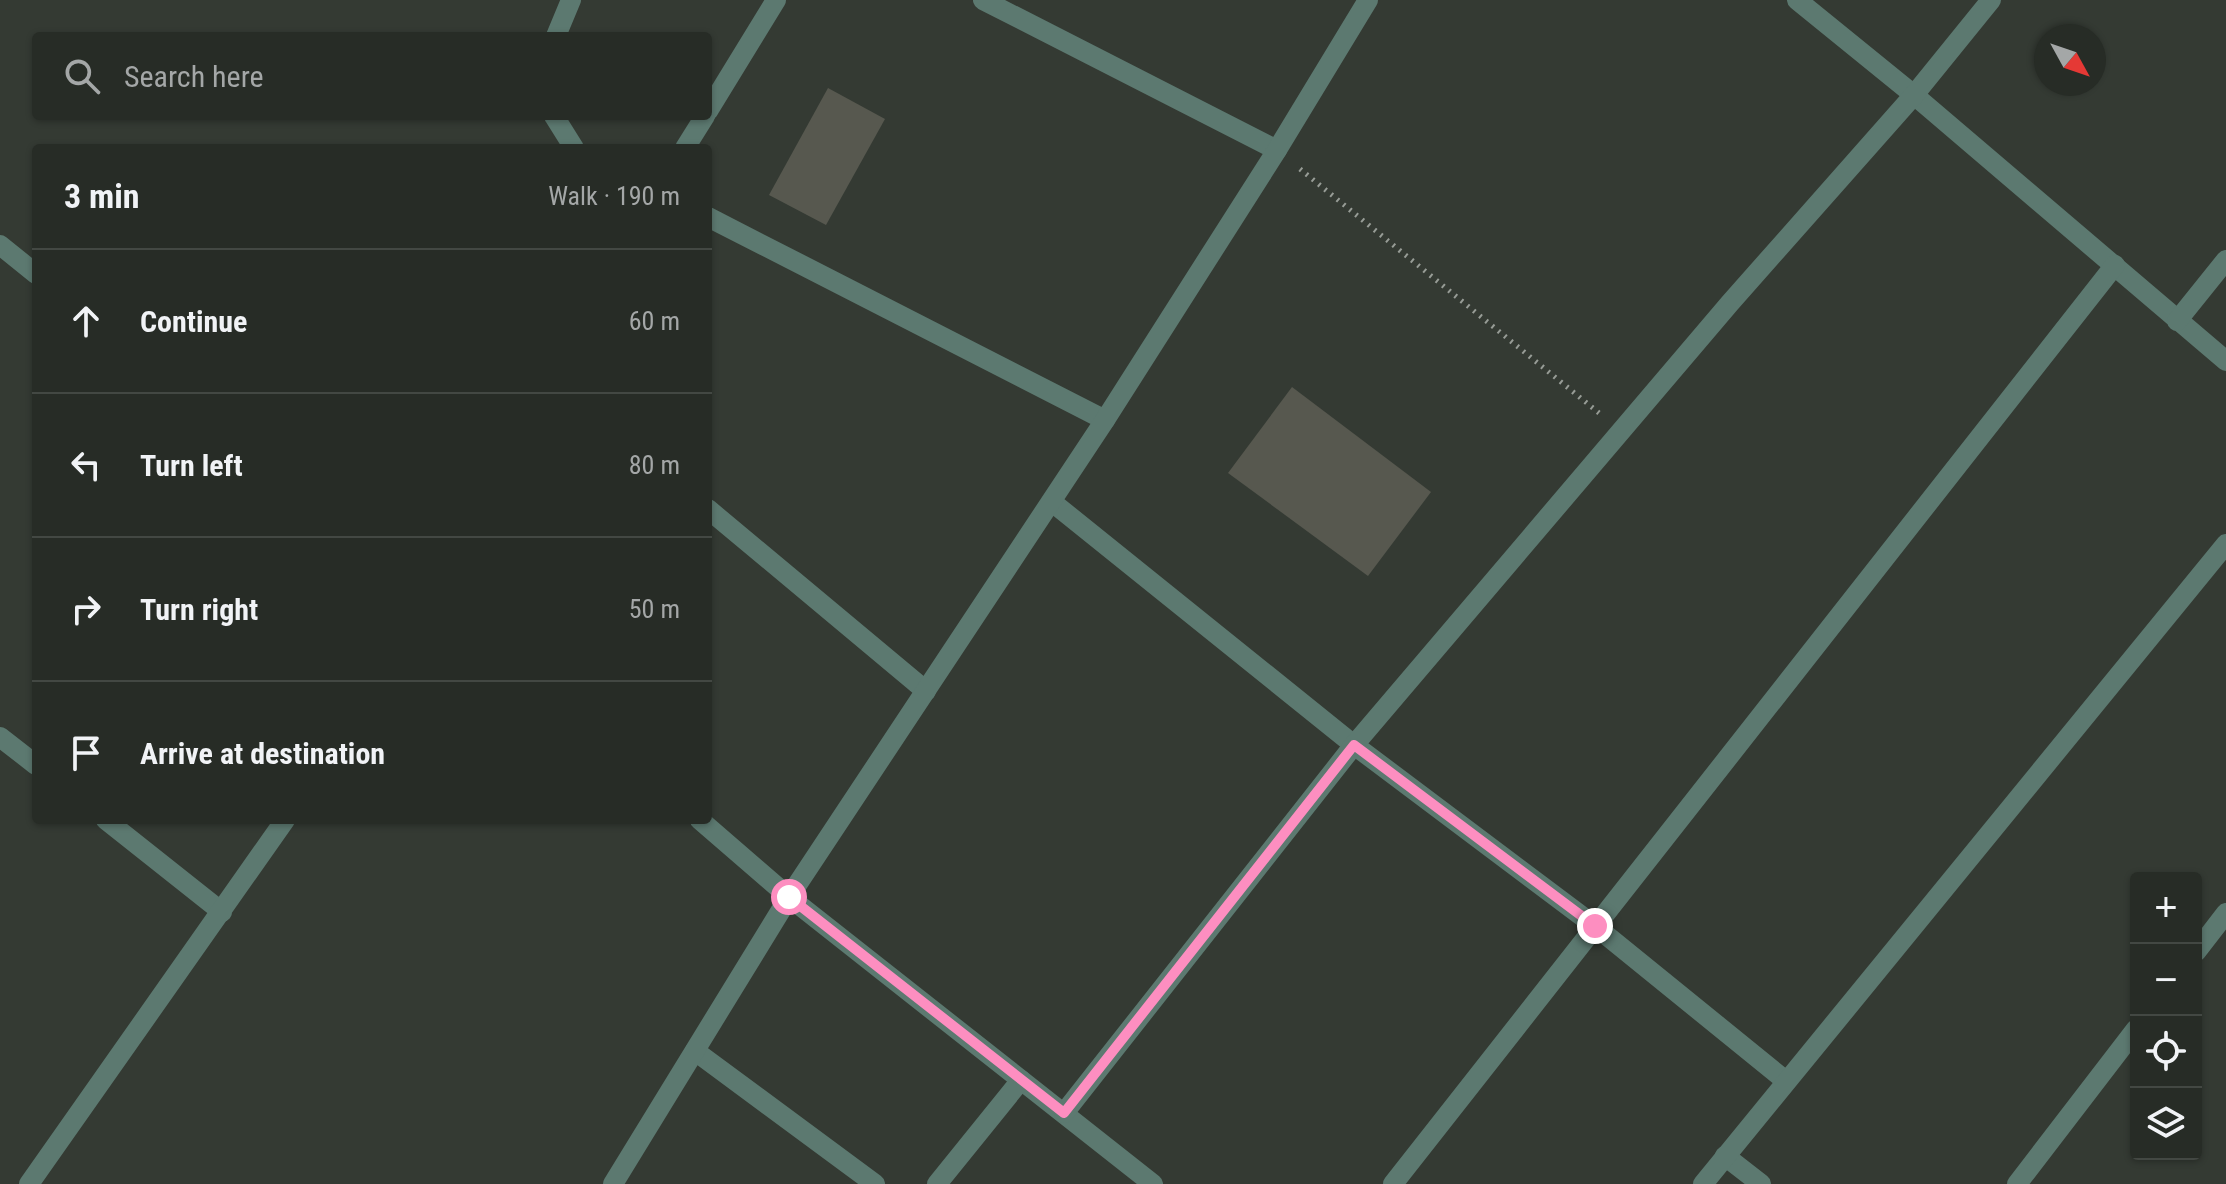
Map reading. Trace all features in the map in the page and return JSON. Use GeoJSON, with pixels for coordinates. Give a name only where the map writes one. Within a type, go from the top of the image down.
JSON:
{"type":"FeatureCollection","features":[{"type":"Feature","properties":{"kind":"street"},"geometry":{"type":"LineString","coordinates":[[558,32],[571,0]]}},
{"type":"Feature","properties":{"kind":"street"},"geometry":{"type":"LineString","coordinates":[[712,104],[776,0]]}},
{"type":"Feature","properties":{"kind":"street"},"geometry":{"type":"LineString","coordinates":[[983,0],[1277,150]]}},
{"type":"Feature","properties":{"kind":"street"},"geometry":{"type":"LineString","coordinates":[[613,1184],[789,897],[1105,420],[1277,150],[1368,0]]}},
{"type":"Feature","properties":{"kind":"street"},"geometry":{"type":"LineString","coordinates":[[1797,0],[1914,95],[2226,361]]}},
{"type":"Feature","properties":{"kind":"street"},"geometry":{"type":"LineString","coordinates":[[1064,1113],[1354,745],[1730,303],[1914,95],[1991,0]]}},
{"type":"Feature","properties":{"kind":"street"},"geometry":{"type":"LineString","coordinates":[[556,120],[572,144]]}},
{"type":"Feature","properties":{"kind":"street"},"geometry":{"type":"LineString","coordinates":[[688,144],[702,120]]}},
{"type":"Feature","properties":{"kind":"street"},"geometry":{"type":"LineString","coordinates":[[712,219],[1105,420]]}},
{"type":"Feature","properties":{"kind":"street"},"geometry":{"type":"LineString","coordinates":[[0,245],[32,271]]}},
{"type":"Feature","properties":{"kind":"street"},"geometry":{"type":"LineString","coordinates":[[2177,321],[2226,260]]}},
{"type":"Feature","properties":{"kind":"street"},"geometry":{"type":"LineString","coordinates":[[1393,1184],[2115,265]]}},
{"type":"Feature","properties":{"kind":"street"},"geometry":{"type":"LineString","coordinates":[[1052,502],[1354,745],[1595,926],[1786,1081]]}},
{"type":"Feature","properties":{"kind":"street"},"geometry":{"type":"LineString","coordinates":[[712,512],[926,691]]}},
{"type":"Feature","properties":{"kind":"street"},"geometry":{"type":"LineString","coordinates":[[1703,1184],[2226,544]]}},
{"type":"Feature","properties":{"kind":"street"},"geometry":{"type":"LineString","coordinates":[[0,737],[32,762]]}},
{"type":"Feature","properties":{"kind":"street"},"geometry":{"type":"LineString","coordinates":[[111,824],[222,912]]}},
{"type":"Feature","properties":{"kind":"street"},"geometry":{"type":"LineString","coordinates":[[29,1184],[282,824]]}},
{"type":"Feature","properties":{"kind":"street"},"geometry":{"type":"LineString","coordinates":[[705,824],[789,897],[1153,1184]]}},
{"type":"Feature","properties":{"kind":"street"},"geometry":{"type":"LineString","coordinates":[[2202,944],[2226,913]]}},
{"type":"Feature","properties":{"kind":"street"},"geometry":{"type":"LineString","coordinates":[[2017,1184],[2130,1037]]}},
{"type":"Feature","properties":{"kind":"street"},"geometry":{"type":"LineString","coordinates":[[695,1051],[875,1184]]}},
{"type":"Feature","properties":{"kind":"street"},"geometry":{"type":"LineString","coordinates":[[937,1184],[1021,1080]]}},
{"type":"Feature","properties":{"kind":"street"},"geometry":{"type":"LineString","coordinates":[[1725,1156],[1761,1184]]}},
{"type":"Feature","properties":{"kind":"path"},"geometry":{"type":"LineString","coordinates":[[1277,150],[1621,431]]}},
{"type":"Feature","properties":{"kind":"building"},"geometry":{"type":"Polygon","coordinates":[[[828,88],[885,119],[826,225],[769,195],[828,88]]]}},
{"type":"Feature","properties":{"kind":"building"},"geometry":{"type":"Polygon","coordinates":[[[1292,387],[1431,492],[1368,576],[1228,473],[1292,387]]]}},
{"type":"Feature","properties":{"kind":"route"},"geometry":{"type":"LineString","coordinates":[[789,897],[1064,1113],[1354,745],[1595,926]]}}]}
